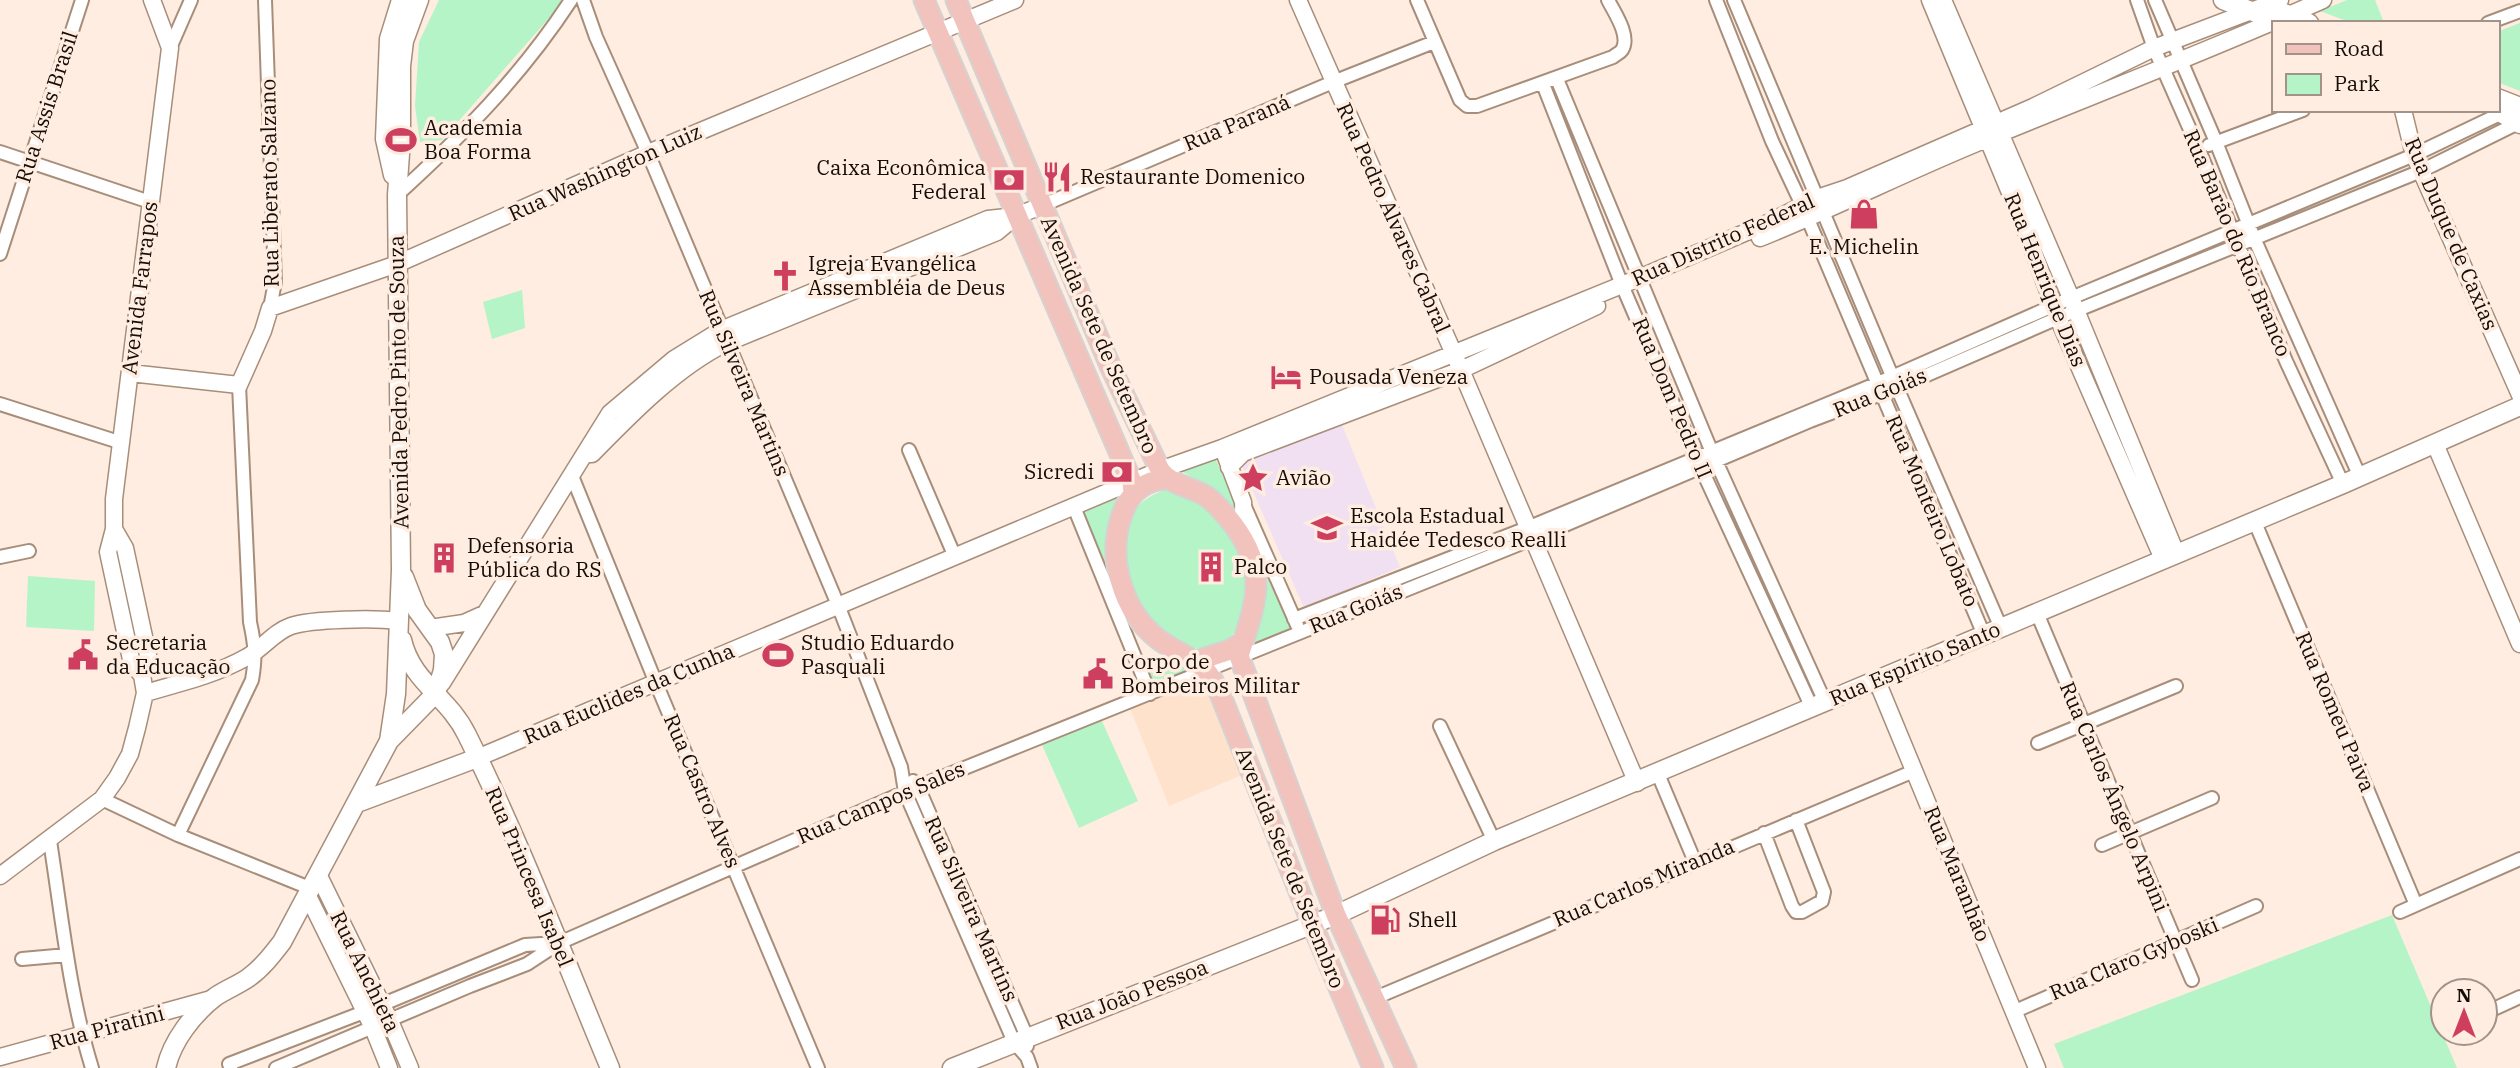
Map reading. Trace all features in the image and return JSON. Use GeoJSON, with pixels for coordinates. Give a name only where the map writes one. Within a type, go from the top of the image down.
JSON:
{"type":"FeatureCollection","features":[{"type":"Feature","properties":{"kind":"main road","name":"Avenida Pedro Pinto de Souza"},"geometry":{"type":"LineString","coordinates":[[397,195],[384,139],[389,39],[401,0]]}},
{"type":"Feature","properties":{"kind":"main road","name":"Avenida Pedro Pinto de Souza"},"geometry":{"type":"LineString","coordinates":[[389,741],[396,694],[401,570],[397,195],[401,140],[401,66],[404,41],[419,0]]}},
{"type":"Feature","properties":{"kind":"main road","name":"Avenida Sete de Setembro"},"geometry":{"type":"LineString","coordinates":[[924,0],[1133,487],[1116,530],[1115,563],[1130,604],[1158,639],[1200,666],[1219,691],[1312,925],[1373,1068]]}},
{"type":"Feature","properties":{"kind":"main road","name":"Avenida Sete de Setembro"},"geometry":{"type":"LineString","coordinates":[[956,0],[1111,368],[1164,474],[1208,497],[1225,514],[1247,545],[1254,563],[1255,590],[1252,619],[1241,649],[1336,915],[1406,1068]]}},
{"type":"Feature","properties":{"kind":"main road"},"geometry":{"type":"LineString","coordinates":[[2223,0],[2303,21]]}},
{"type":"Feature","properties":{"kind":"main road"},"geometry":{"type":"LineString","coordinates":[[2499,108],[2519,118]]}},
{"type":"Feature","properties":{"kind":"main road"},"geometry":{"type":"LineString","coordinates":[[1089,381],[1111,368]]}},
{"type":"Feature","properties":{"kind":"main road","name":"Rua Espírito Santo"},"geometry":{"type":"LineString","coordinates":[[1312,925],[1494,841],[2360,477],[2520,406]]}},
{"type":"Feature","properties":{"kind":"main road"},"geometry":{"type":"LineString","coordinates":[[1133,487],[1164,474]]}},
{"type":"Feature","properties":{"kind":"main road","name":"Avenida Pedro Pinto de Souza"},"geometry":{"type":"LineString","coordinates":[[166,1068],[170,1052],[188,1024],[215,998],[249,977],[270,958],[282,942],[389,741],[436,693],[443,670],[444,654],[440,642],[417,610],[401,570]]}},
{"type":"Feature","properties":{"kind":"main road","name":"Rua Princesa Isabel"},"geometry":{"type":"LineString","coordinates":[[398,621],[406,658],[420,678],[454,714],[477,758],[559,943],[610,1068]]}},
{"type":"Feature","properties":{"kind":"main road"},"geometry":{"type":"LineString","coordinates":[[1200,666],[1230,650],[1241,649]]}},
{"type":"Feature","properties":{"kind":"main road","name":"Rua Euclides da Cunha"},"geometry":{"type":"LineString","coordinates":[[357,803],[477,758]]}},
{"type":"Feature","properties":{"kind":"main road","name":"Rua João Pessoa"},"geometry":{"type":"LineString","coordinates":[[952,1068],[1312,925]]}},
{"type":"Feature","properties":{"kind":"main road"},"geometry":{"type":"LineString","coordinates":[[1348,1009],[1375,998]]}},
{"type":"Feature","properties":{"kind":"street","name":"Rua Assis Brasil"},"geometry":{"type":"LineString","coordinates":[[0,254],[82,0]]}},
{"type":"Feature","properties":{"kind":"street"},"geometry":{"type":"LineString","coordinates":[[152,0],[170,48]]}},
{"type":"Feature","properties":{"kind":"street"},"geometry":{"type":"LineString","coordinates":[[170,48],[191,0]]}},
{"type":"Feature","properties":{"kind":"street","name":"Rua Liberato Salzano"},"geometry":{"type":"LineString","coordinates":[[256,652],[250,622],[239,385],[263,331],[275,282],[265,0]]}},
{"type":"Feature","properties":{"kind":"street"},"geometry":{"type":"LineString","coordinates":[[397,195],[475,120],[534,53],[570,0]]}},
{"type":"Feature","properties":{"kind":"street","name":"Rua Silveira Martins"},"geometry":{"type":"LineString","coordinates":[[583,0],[596,37],[648,153],[838,605],[901,767],[1021,1039],[1029,1063]]}},
{"type":"Feature","properties":{"kind":"street","name":"Rua Washington Luiz"},"geometry":{"type":"LineString","coordinates":[[270,309],[397,264],[648,153],[1015,0]]}},
{"type":"Feature","properties":{"kind":"street","name":"Rua Pedro Alvares Cabral"},"geometry":{"type":"LineString","coordinates":[[1298,0],[1461,370],[1637,783]]}},
{"type":"Feature","properties":{"kind":"street"},"geometry":{"type":"LineString","coordinates":[[1417,0],[1460,100],[1467,106],[1477,106],[1543,84],[1613,57],[1622,49],[1623,32],[1608,0]]}},
{"type":"Feature","properties":{"kind":"street","name":"Rua Monteiro Lobato"},"geometry":{"type":"LineString","coordinates":[[1716,0],[1772,141],[1812,208],[1894,382],[1992,632]]}},
{"type":"Feature","properties":{"kind":"street","name":"Rua Monteiro Lobato"},"geometry":{"type":"LineString","coordinates":[[1734,0],[1880,388],[1992,632]]}},
{"type":"Feature","properties":{"kind":"street","name":"Rua Henrique Dias"},"geometry":{"type":"LineString","coordinates":[[1930,0],[2030,221],[2073,304],[2120,438],[2169,556]]}},
{"type":"Feature","properties":{"kind":"street","name":"Rua Henrique Dias"},"geometry":{"type":"LineString","coordinates":[[1943,0],[1991,131]]}},
{"type":"Feature","properties":{"kind":"street","name":"Rua Barão do Rio Branco"},"geometry":{"type":"LineString","coordinates":[[2137,0],[2154,48],[2286,360],[2343,484]]}},
{"type":"Feature","properties":{"kind":"street","name":"Rua Barão do Rio Branco"},"geometry":{"type":"LineString","coordinates":[[2155,0],[2254,238],[2360,477]]}},
{"type":"Feature","properties":{"kind":"street","name":"Rua Distrito Federal"},"geometry":{"type":"LineString","coordinates":[[1991,131],[2171,41],[2271,11],[2323,0]]}},
{"type":"Feature","properties":{"kind":"street","name":"Rua Distrito Federal"},"geometry":{"type":"LineString","coordinates":[[1164,474],[1454,354],[1624,288],[1812,208],[1847,188],[1991,131],[2163,69],[2271,11]]}},
{"type":"Feature","properties":{"kind":"street"},"geometry":{"type":"LineString","coordinates":[[2493,21],[2520,11]]}},
{"type":"Feature","properties":{"kind":"street","name":"Rua Paraná"},"geometry":{"type":"LineString","coordinates":[[1041,206],[1434,42]]}},
{"type":"Feature","properties":{"kind":"street","name":"Avenida Farrapos"},"geometry":{"type":"LineString","coordinates":[[0,876],[50,841],[102,799],[130,754],[145,693],[142,675],[132,664],[108,552],[114,529],[114,499],[170,48]]}},
{"type":"Feature","properties":{"kind":"street","name":"Rua Dom Pedro II"},"geometry":{"type":"LineString","coordinates":[[1557,79],[1819,705]]}},
{"type":"Feature","properties":{"kind":"street","name":"Rua Dom Pedro II"},"geometry":{"type":"LineString","coordinates":[[1543,84],[1624,288],[1699,462],[1819,705]]}},
{"type":"Feature","properties":{"kind":"street"},"geometry":{"type":"LineString","coordinates":[[2199,150],[2298,112]]}},
{"type":"Feature","properties":{"kind":"street","name":"Rua Duque de Caxias"},"geometry":{"type":"LineString","coordinates":[[2403,112],[2414,155],[2520,395]]}},
{"type":"Feature","properties":{"kind":"street","name":"Rua Goiás"},"geometry":{"type":"LineString","coordinates":[[2154,272],[2248,224],[2414,155],[2489,112]]}},
{"type":"Feature","properties":{"kind":"street","name":"Rua Goiás"},"geometry":{"type":"LineString","coordinates":[[1241,649],[1880,388],[2073,304],[2154,272],[2239,245],[2421,171],[2519,118]]}},
{"type":"Feature","properties":{"kind":"street"},"geometry":{"type":"LineString","coordinates":[[0,152],[150,202]]}},
{"type":"Feature","properties":{"kind":"street"},"geometry":{"type":"LineString","coordinates":[[2341,186],[2347,200]]}},
{"type":"Feature","properties":{"kind":"street"},"geometry":{"type":"LineString","coordinates":[[436,693],[572,476],[622,423],[723,336],[997,232],[1016,216],[1041,206]]}},
{"type":"Feature","properties":{"kind":"street","name":"Rua Henrique Dias"},"geometry":{"type":"LineString","coordinates":[[2030,221],[2056,312],[2120,438]]}},
{"type":"Feature","properties":{"kind":"street","name":"Rua Distrito Federal"},"geometry":{"type":"LineString","coordinates":[[1233,463],[1243,453],[1461,370],[1624,288]]}},
{"type":"Feature","properties":{"kind":"street"},"geometry":{"type":"LineString","coordinates":[[2286,360],[2305,353]]}},
{"type":"Feature","properties":{"kind":"street"},"geometry":{"type":"LineString","coordinates":[[130,373],[239,385]]}},
{"type":"Feature","properties":{"kind":"street"},"geometry":{"type":"LineString","coordinates":[[0,404],[122,443]]}},
{"type":"Feature","properties":{"kind":"street"},"geometry":{"type":"LineString","coordinates":[[2318,429],[2335,421]]}},
{"type":"Feature","properties":{"kind":"street"},"geometry":{"type":"LineString","coordinates":[[2435,444],[2520,644]]}},
{"type":"Feature","properties":{"kind":"street"},"geometry":{"type":"LineString","coordinates":[[1222,448],[1233,463],[1243,502],[1297,625]]}},
{"type":"Feature","properties":{"kind":"street"},"geometry":{"type":"LineString","coordinates":[[909,450],[954,557]]}},
{"type":"Feature","properties":{"kind":"street","name":"Rua Castro Alves"},"geometry":{"type":"LineString","coordinates":[[572,476],[818,1068]]}},
{"type":"Feature","properties":{"kind":"street","name":"Rua Euclides da Cunha"},"geometry":{"type":"LineString","coordinates":[[477,758],[1074,507],[1133,487]]}},
{"type":"Feature","properties":{"kind":"street"},"geometry":{"type":"LineString","coordinates":[[1243,502],[1247,545],[1275,578]]}},
{"type":"Feature","properties":{"kind":"street"},"geometry":{"type":"LineString","coordinates":[[1074,507],[1150,694]]}},
{"type":"Feature","properties":{"kind":"street","name":"Rua Romeu Paiva"},"geometry":{"type":"LineString","coordinates":[[2254,520],[2416,905]]}},
{"type":"Feature","properties":{"kind":"street"},"geometry":{"type":"LineString","coordinates":[[0,557],[29,551]]}},
{"type":"Feature","properties":{"kind":"street"},"geometry":{"type":"LineString","coordinates":[[1097,562],[1120,578]]}},
{"type":"Feature","properties":{"kind":"street"},"geometry":{"type":"LineString","coordinates":[[1126,635],[1130,604]]}},
{"type":"Feature","properties":{"kind":"street","name":"Rua Carlos Ângelo Arpini"},"geometry":{"type":"LineString","coordinates":[[2037,613],[2192,980]]}},
{"type":"Feature","properties":{"kind":"street"},"geometry":{"type":"LineString","coordinates":[[430,628],[464,623],[484,614]]}},
{"type":"Feature","properties":{"kind":"street"},"geometry":{"type":"LineString","coordinates":[[145,693],[215,673],[256,652],[289,627],[384,619],[398,621]]}},
{"type":"Feature","properties":{"kind":"street"},"geometry":{"type":"LineString","coordinates":[[177,835],[252,680],[256,652]]}},
{"type":"Feature","properties":{"kind":"street","name":"Rua Campos Sales"},"geometry":{"type":"LineString","coordinates":[[276,1068],[527,964],[559,943],[734,865],[1150,694],[1200,666]]}},
{"type":"Feature","properties":{"kind":"street","name":"Rua Maranhão"},"geometry":{"type":"LineString","coordinates":[[1877,681],[2037,1068]]}},
{"type":"Feature","properties":{"kind":"street"},"geometry":{"type":"LineString","coordinates":[[2038,743],[2176,686]]}},
{"type":"Feature","properties":{"kind":"street"},"geometry":{"type":"LineString","coordinates":[[1440,726],[1494,841]]}},
{"type":"Feature","properties":{"kind":"street","name":"Rua Carlos Miranda"},"geometry":{"type":"LineString","coordinates":[[1375,998],[1914,771]]}},
{"type":"Feature","properties":{"kind":"street"},"geometry":{"type":"LineString","coordinates":[[1658,774],[1695,862]]}},
{"type":"Feature","properties":{"kind":"street"},"geometry":{"type":"LineString","coordinates":[[2102,845],[2212,798]]}},
{"type":"Feature","properties":{"kind":"street"},"geometry":{"type":"LineString","coordinates":[[102,799],[177,835],[313,887]]}},
{"type":"Feature","properties":{"kind":"street"},"geometry":{"type":"LineString","coordinates":[[1764,833],[1792,906],[1796,912],[1802,912],[1822,901],[1824,892],[1796,820]]}},
{"type":"Feature","properties":{"kind":"street"},"geometry":{"type":"LineString","coordinates":[[50,841],[66,955],[82,1035],[92,1068]]}},
{"type":"Feature","properties":{"kind":"street"},"geometry":{"type":"LineString","coordinates":[[2400,912],[2520,859]]}},
{"type":"Feature","properties":{"kind":"street","name":"Rua Anchieta"},"geometry":{"type":"LineString","coordinates":[[313,887],[382,1004],[410,1068]]}},
{"type":"Feature","properties":{"kind":"street","name":"Rua Anchieta"},"geometry":{"type":"LineString","coordinates":[[313,887],[389,1068]]}},
{"type":"Feature","properties":{"kind":"street","name":"Rua Claro Gyboski"},"geometry":{"type":"LineString","coordinates":[[2012,1012],[2256,906]]}},
{"type":"Feature","properties":{"kind":"street","name":"Rua Campos Sales"},"geometry":{"type":"LineString","coordinates":[[230,1066],[525,945],[559,943]]}},
{"type":"Feature","properties":{"kind":"street"},"geometry":{"type":"LineString","coordinates":[[22,959],[66,955]]}},
{"type":"Feature","properties":{"kind":"street"},"geometry":{"type":"LineString","coordinates":[[463,970],[470,986]]}},
{"type":"Feature","properties":{"kind":"street"},"geometry":{"type":"LineString","coordinates":[[2499,1007],[2520,997]]}},
{"type":"Feature","properties":{"kind":"street","name":"Rua Piratini"},"geometry":{"type":"LineString","coordinates":[[0,1057],[215,998]]}},
{"type":"Feature","properties":{"kind":"shaded area","name":"Escola Estadual Haidée Tedesco Realli"},"geometry":{"type":"Polygon","coordinates":[[[1340,420],[1400,567],[1304,608],[1238,457],[1340,420]]]}},
{"type":"Feature","properties":{"kind":"shaded area"},"geometry":{"type":"Polygon","coordinates":[[[1203,680],[1242,775],[1169,806],[1130,708],[1203,680]]]}},
{"type":"Feature","properties":{"kind":"green space"},"geometry":{"type":"Polygon","coordinates":[[[439,0],[562,0],[442,140],[420,142],[415,106],[419,42],[439,0]]]}},
{"type":"Feature","properties":{"kind":"green space"},"geometry":{"type":"Polygon","coordinates":[[[2347,0],[2375,0],[2383,21],[2347,21],[2320,11],[2347,0]]]}},
{"type":"Feature","properties":{"kind":"green space"},"geometry":{"type":"Polygon","coordinates":[[[2520,23],[2520,91],[2499,83],[2499,31],[2520,23]]]}},
{"type":"Feature","properties":{"kind":"green space"},"geometry":{"type":"Polygon","coordinates":[[[522,290],[525,328],[492,339],[483,302],[522,290]]]}},
{"type":"Feature","properties":{"kind":"green space"},"geometry":{"type":"Polygon","coordinates":[[[1214,456],[1241,513],[1180,470],[1214,456]]]}},
{"type":"Feature","properties":{"kind":"green space"},"geometry":{"type":"Polygon","coordinates":[[[1168,489],[1193,496],[1227,524],[1234,535],[1248,574],[1248,599],[1241,621],[1234,633],[1211,648],[1184,645],[1159,627],[1138,600],[1125,568],[1124,536],[1137,508],[1168,489]]]}},
{"type":"Feature","properties":{"kind":"green space"},"geometry":{"type":"Polygon","coordinates":[[[1118,491],[1123,497],[1110,559],[1105,562],[1080,507],[1118,491]]]}},
{"type":"Feature","properties":{"kind":"green space"},"geometry":{"type":"Polygon","coordinates":[[[1265,573],[1291,628],[1252,644],[1265,573]]]}},
{"type":"Feature","properties":{"kind":"green space"},"geometry":{"type":"Polygon","coordinates":[[[28,576],[95,581],[94,631],[26,627],[28,576]]]}},
{"type":"Feature","properties":{"kind":"green space"},"geometry":{"type":"Polygon","coordinates":[[[1167,655],[1187,665],[1192,673],[1152,688],[1142,665],[1167,655]]]}},
{"type":"Feature","properties":{"kind":"green space"},"geometry":{"type":"Polygon","coordinates":[[[1101,719],[1138,801],[1079,828],[1042,745],[1101,719]]]}},
{"type":"Feature","properties":{"kind":"green space"},"geometry":{"type":"Polygon","coordinates":[[[2392,915],[2429,1002],[2429,1047],[2448,1047],[2457,1068],[2064,1068],[2054,1044],[2392,915]]]}},
{"type":"Feature","properties":{"kind":"place","name":"Academia Boa Forma"},"geometry":{"type":"Point","coordinates":[401,140]}},
{"type":"Feature","properties":{"kind":"place","name":"Restaurante Domenico"},"geometry":{"type":"Point","coordinates":[1057,177]}},
{"type":"Feature","properties":{"kind":"place","name":"Caixa Econômica Federal"},"geometry":{"type":"Point","coordinates":[1009,180]}},
{"type":"Feature","properties":{"kind":"place","name":"E. Michelin"},"geometry":{"type":"Point","coordinates":[1864,214]}},
{"type":"Feature","properties":{"kind":"place","name":"Igreja Evangélica Assembléia de Deus"},"geometry":{"type":"Point","coordinates":[785,276]}},
{"type":"Feature","properties":{"kind":"place","name":"Pousada Veneza"},"geometry":{"type":"Point","coordinates":[1286,377]}},
{"type":"Feature","properties":{"kind":"place","name":"Sicredi"},"geometry":{"type":"Point","coordinates":[1117,472]}},
{"type":"Feature","properties":{"kind":"place","name":"Avião"},"geometry":{"type":"Point","coordinates":[1253,478]}},
{"type":"Feature","properties":{"kind":"place","name":"Escola Estadual Haidée Tedesco Realli"},"geometry":{"type":"Point","coordinates":[1327,528]}},
{"type":"Feature","properties":{"kind":"place","name":"Defensoria Pública do RS"},"geometry":{"type":"Point","coordinates":[444,558]}},
{"type":"Feature","properties":{"kind":"place","name":"Palco"},"geometry":{"type":"Point","coordinates":[1211,567]}},
{"type":"Feature","properties":{"kind":"place","name":"Secretaria da Educação"},"geometry":{"type":"Point","coordinates":[83,655]}},
{"type":"Feature","properties":{"kind":"place","name":"Studio Eduardo Pasquali"},"geometry":{"type":"Point","coordinates":[778,655]}},
{"type":"Feature","properties":{"kind":"place","name":"Corpo de Bombeiros Militar"},"geometry":{"type":"Point","coordinates":[1098,674]}},
{"type":"Feature","properties":{"kind":"place","name":"Shell"},"geometry":{"type":"Point","coordinates":[1385,920]}}]}
